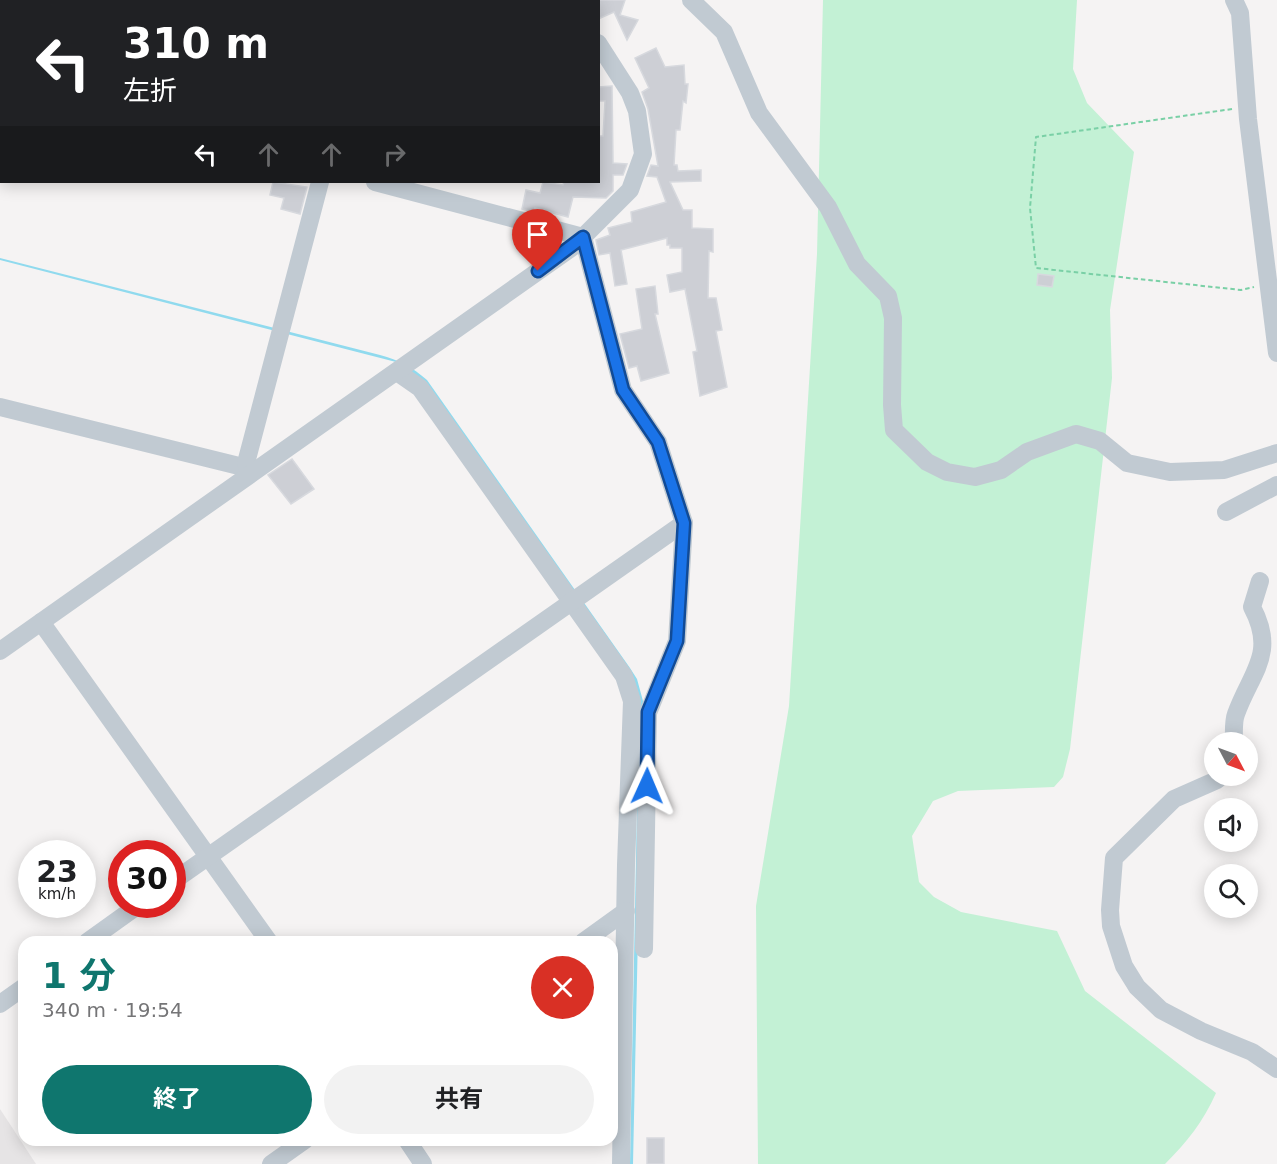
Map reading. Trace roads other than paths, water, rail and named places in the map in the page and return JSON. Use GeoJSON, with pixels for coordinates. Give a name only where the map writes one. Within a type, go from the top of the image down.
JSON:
{"type":"FeatureCollection","features":[{"type":"Feature","properties":{"kind":"street"},"geometry":{"type":"LineString","coordinates":[[691,0],[724,32],[759,113],[828,207],[857,264],[888,296],[893,318],[891,396],[894,430],[927,462],[947,472],[975,477],[1001,470],[1027,452],[1076,434],[1100,441],[1127,463],[1170,472],[1224,470],[1277,453]]}},
{"type":"Feature","properties":{"kind":"street"},"geometry":{"type":"LineString","coordinates":[[1234,0],[1240,13],[1247,106],[1269,284],[1274,306],[1277,353]]}},
{"type":"Feature","properties":{"kind":"street"},"geometry":{"type":"LineString","coordinates":[[0,651],[397,372],[583,237],[630,190],[643,154],[637,111],[630,93],[600,46]]}},
{"type":"Feature","properties":{"kind":"street"},"geometry":{"type":"LineString","coordinates":[[250,474],[246,463],[320,183]]}},
{"type":"Feature","properties":{"kind":"street"},"geometry":{"type":"LineString","coordinates":[[379,183],[583,237]]}},
{"type":"Feature","properties":{"kind":"street"},"geometry":{"type":"LineString","coordinates":[[583,237],[623,390],[658,442],[684,523],[677,641],[648,712],[644,949]]}},
{"type":"Feature","properties":{"kind":"street"},"geometry":{"type":"LineString","coordinates":[[397,372],[420,388],[624,676],[632,701],[621,1164]]}},
{"type":"Feature","properties":{"kind":"street"},"geometry":{"type":"LineString","coordinates":[[0,407],[239,466],[250,474]]}},
{"type":"Feature","properties":{"kind":"street"},"geometry":{"type":"LineString","coordinates":[[1226,512],[1277,485]]}},
{"type":"Feature","properties":{"kind":"street"},"geometry":{"type":"LineString","coordinates":[[186,872],[684,523]]}},
{"type":"Feature","properties":{"kind":"street"},"geometry":{"type":"LineString","coordinates":[[1234,732],[1234,716],[1263,662],[1264,625],[1252,608],[1260,581]]}},
{"type":"Feature","properties":{"kind":"street"},"geometry":{"type":"LineString","coordinates":[[41,622],[265,936]]}},
{"type":"Feature","properties":{"kind":"street"},"geometry":{"type":"LineString","coordinates":[[1204,786],[1174,799],[1114,858],[1111,926],[1124,966],[1137,987],[1161,1010],[1201,1031],[1252,1052],[1277,1069]]}},
{"type":"Feature","properties":{"kind":"street"},"geometry":{"type":"LineString","coordinates":[[591,936],[626,911]]}},
{"type":"Feature","properties":{"kind":"street"},"geometry":{"type":"LineString","coordinates":[[95,936],[120,918]]}},
{"type":"Feature","properties":{"kind":"street"},"geometry":{"type":"LineString","coordinates":[[0,1004],[18,991]]}},
{"type":"Feature","properties":{"kind":"street"},"geometry":{"type":"LineString","coordinates":[[271,1164],[296,1146]]}},
{"type":"Feature","properties":{"kind":"street"},"geometry":{"type":"LineString","coordinates":[[411,1146],[423,1164]]}},
{"type":"Feature","properties":{"kind":"water"},"geometry":{"type":"Polygon","coordinates":[[[0,258],[380,355],[411,368],[427,380],[630,668],[637,679],[643,701],[633,1164],[630,1164],[639,705],[396,362],[0,260],[0,258]]]}}]}
